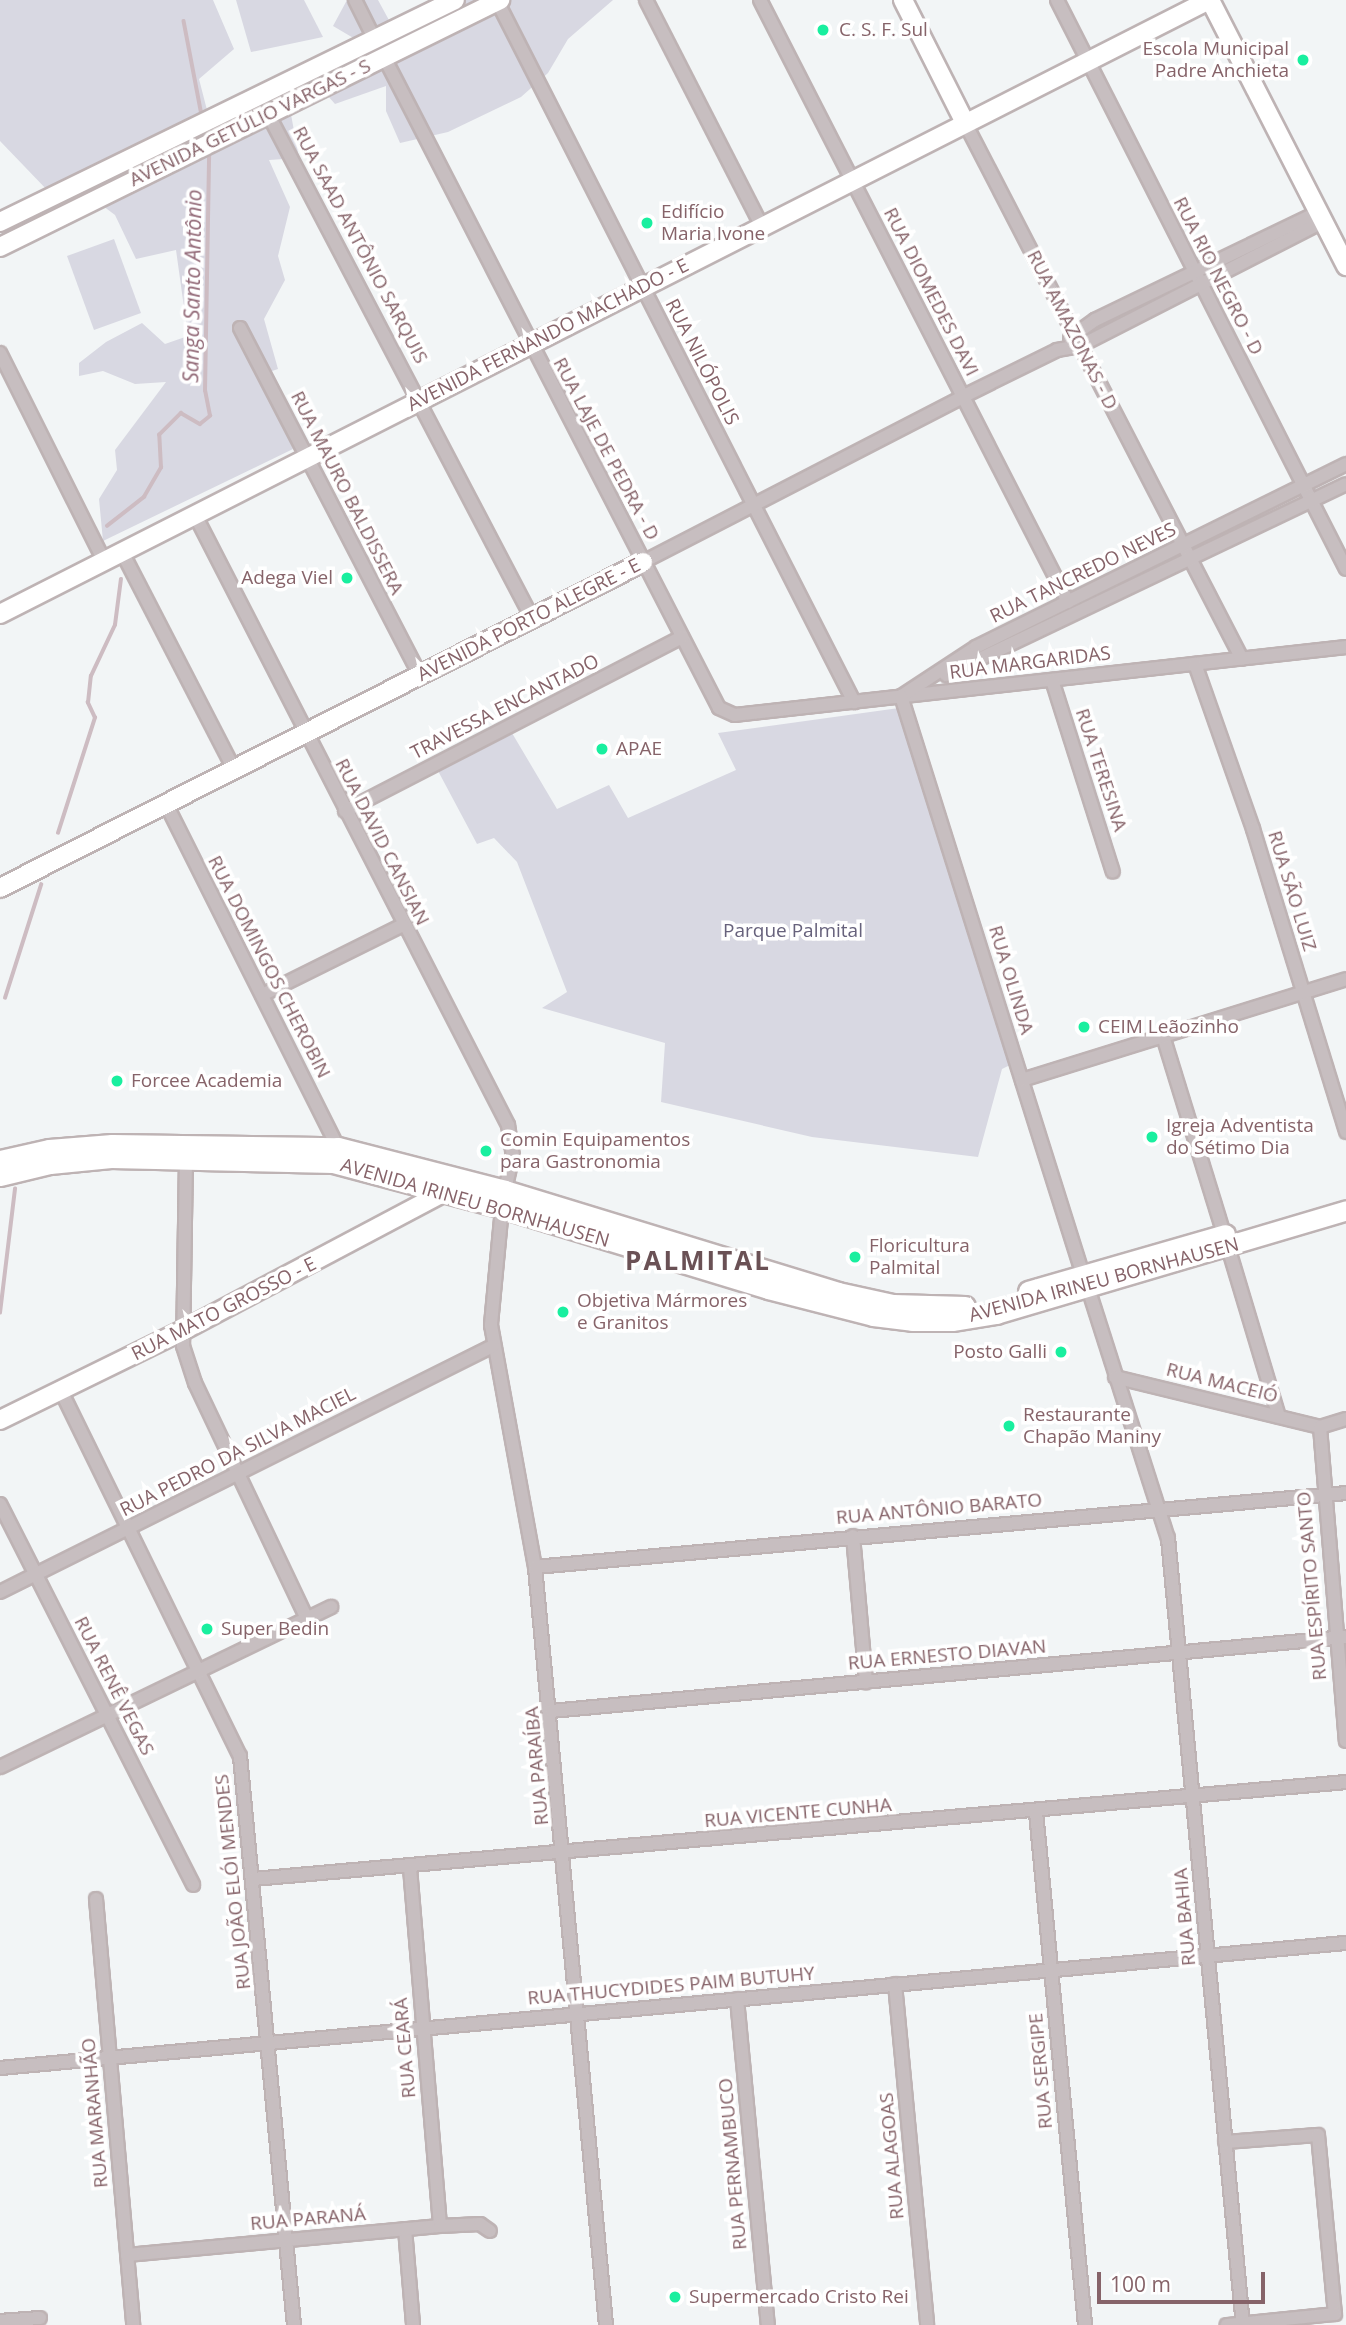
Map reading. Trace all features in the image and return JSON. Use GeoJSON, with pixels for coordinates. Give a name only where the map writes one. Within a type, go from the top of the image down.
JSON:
{"type":"FeatureCollection","features":[{"type":"Feature","properties":{"kind":"main road","name":"AVENIDA IRINEU BORNHAUSEN"},"geometry":{"type":"LineString","coordinates":[[0,1160],[49,1149],[338,1147],[448,1184],[838,1292],[893,1304],[975,1305],[1085,1282],[1226,1240],[1346,1210]]}},
{"type":"Feature","properties":{"kind":"main road","name":"AVENIDA IRINEU BORNHAUSEN"},"geometry":{"type":"LineString","coordinates":[[0,1176],[82,1161],[185,1150],[333,1163],[448,1184]]}},
{"type":"Feature","properties":{"kind":"main road","name":"AVENIDA IRINEU BORNHAUSEN"},"geometry":{"type":"LineString","coordinates":[[1226,1240],[1346,1198]]}},
{"type":"Feature","properties":{"kind":"street"},"geometry":{"type":"LineString","coordinates":[[355,0],[375,40]]}},
{"type":"Feature","properties":{"kind":"street","name":"AVENIDA GETÚLIO VARGAS - S"},"geometry":{"type":"LineString","coordinates":[[0,222],[455,0]]}},
{"type":"Feature","properties":{"kind":"street"},"geometry":{"type":"LineString","coordinates":[[646,0],[762,227]]}},
{"type":"Feature","properties":{"kind":"street","name":"RUA DIOMEDES DAVI"},"geometry":{"type":"LineString","coordinates":[[760,0],[1068,602]]}},
{"type":"Feature","properties":{"kind":"street","name":"RUA AMAZONAS - D"},"geometry":{"type":"LineString","coordinates":[[903,0],[1242,659]]}},
{"type":"Feature","properties":{"kind":"street","name":"RUA RIO NEGRO - D"},"geometry":{"type":"LineString","coordinates":[[1057,0],[1346,569]]}},
{"type":"Feature","properties":{"kind":"street"},"geometry":{"type":"LineString","coordinates":[[1210,0],[1346,266]]}},
{"type":"Feature","properties":{"kind":"street","name":"AVENIDA FERNANDO MACHADO - E"},"geometry":{"type":"LineString","coordinates":[[1,611],[1210,0]]}},
{"type":"Feature","properties":{"kind":"street","name":"AVENIDA GETÚLIO VARGAS - S"},"geometry":{"type":"LineString","coordinates":[[0,247],[499,1]]}},
{"type":"Feature","properties":{"kind":"street","name":"RUA NILÓPOLIS"},"geometry":{"type":"LineString","coordinates":[[499,1],[854,702]]}},
{"type":"Feature","properties":{"kind":"street","name":"RUA LAJE DE PEDRA - D"},"geometry":{"type":"LineString","coordinates":[[384,57],[719,708]]}},
{"type":"Feature","properties":{"kind":"street","name":"RUA SAAD ANTÔNIO SARQUIS"},"geometry":{"type":"LineString","coordinates":[[268,114],[421,400],[532,618]]}},
{"type":"Feature","properties":{"kind":"street","name":"AVENIDA PORTO ALEGRE - E"},"geometry":{"type":"LineString","coordinates":[[1077,340],[1193,271],[1321,216]]}},
{"type":"Feature","properties":{"kind":"street","name":"AVENIDA PORTO ALEGRE - E"},"geometry":{"type":"LineString","coordinates":[[0,888],[962,397],[1077,340],[1201,286],[1321,216]]}},
{"type":"Feature","properties":{"kind":"street","name":"RUA MAURO BALDISSERA"},"geometry":{"type":"LineString","coordinates":[[240,328],[420,675]]}},
{"type":"Feature","properties":{"kind":"street"},"geometry":{"type":"LineString","coordinates":[[0,353],[104,561]]}},
{"type":"Feature","properties":{"kind":"street","name":"RUA TANCREDO NEVES"},"geometry":{"type":"LineString","coordinates":[[901,696],[976,647],[1346,464]]}},
{"type":"Feature","properties":{"kind":"street","name":"RUA TANCREDO NEVES"},"geometry":{"type":"LineString","coordinates":[[901,696],[1191,561],[1346,484]]}},
{"type":"Feature","properties":{"kind":"street","name":"RUA DAVID CANSIAN"},"geometry":{"type":"LineString","coordinates":[[195,515],[403,925],[508,1125],[513,1155],[504,1199]]}},
{"type":"Feature","properties":{"kind":"street"},"geometry":{"type":"LineString","coordinates":[[122,552],[234,769]]}},
{"type":"Feature","properties":{"kind":"street","name":"TRAVESSA ENCANTADO"},"geometry":{"type":"LineString","coordinates":[[345,811],[682,637]]}},
{"type":"Feature","properties":{"kind":"street","name":"RUA MARGARIDAS"},"geometry":{"type":"LineString","coordinates":[[719,708],[735,715],[901,696],[968,692],[1346,646]]}},
{"type":"Feature","properties":{"kind":"street","name":"RUA SÃO LUIZ"},"geometry":{"type":"LineString","coordinates":[[1195,664],[1253,829],[1346,1132]]}},
{"type":"Feature","properties":{"kind":"street"},"geometry":{"type":"LineString","coordinates":[[962,667],[968,692]]}},
{"type":"Feature","properties":{"kind":"street","name":"RUA TERESINA"},"geometry":{"type":"LineString","coordinates":[[1052,680],[1113,872]]}},
{"type":"Feature","properties":{"kind":"street","name":"RUA OLINDA"},"geometry":{"type":"LineString","coordinates":[[901,696],[1157,1508]]}},
{"type":"Feature","properties":{"kind":"street","name":"RUA DOMINGOS CHEROBIN"},"geometry":{"type":"LineString","coordinates":[[166,804],[338,1147]]}},
{"type":"Feature","properties":{"kind":"street"},"geometry":{"type":"LineString","coordinates":[[262,995],[403,925]]}},
{"type":"Feature","properties":{"kind":"street"},"geometry":{"type":"LineString","coordinates":[[1022,1080],[1346,979]]}},
{"type":"Feature","properties":{"kind":"street"},"geometry":{"type":"LineString","coordinates":[[1164,1036],[1279,1417]]}},
{"type":"Feature","properties":{"kind":"street"},"geometry":{"type":"LineString","coordinates":[[185,1150],[182,1331],[195,1383],[306,1617]]}},
{"type":"Feature","properties":{"kind":"street","name":"RUA MATO GROSSO - E"},"geometry":{"type":"LineString","coordinates":[[0,1420],[182,1331],[448,1184]]}},
{"type":"Feature","properties":{"kind":"street","name":"RUA PARAÍBA"},"geometry":{"type":"LineString","coordinates":[[504,1199],[493,1346],[535,1567],[551,1710],[606,2325]]}},
{"type":"Feature","properties":{"kind":"street","name":"RUA PEDRO DA SILVA MACIEL"},"geometry":{"type":"LineString","coordinates":[[0,1592],[493,1346]]}},
{"type":"Feature","properties":{"kind":"street","name":"RUA MACEIÓ"},"geometry":{"type":"LineString","coordinates":[[1115,1377],[1320,1427]]}},
{"type":"Feature","properties":{"kind":"street","name":"RUA JOÃO ELÓI MENDES"},"geometry":{"type":"LineString","coordinates":[[61,1391],[200,1668],[240,1756],[294,2325]]}},
{"type":"Feature","properties":{"kind":"street"},"geometry":{"type":"LineString","coordinates":[[1320,1427],[1346,1419]]}},
{"type":"Feature","properties":{"kind":"street","name":"RUA ESPÍRITO SANTO"},"geometry":{"type":"LineString","coordinates":[[1320,1427],[1323,1494],[1341,1637],[1346,1741]]}},
{"type":"Feature","properties":{"kind":"street","name":"RUA ANTÔNIO BARATO"},"geometry":{"type":"LineString","coordinates":[[535,1567],[1157,1508],[1346,1493]]}},
{"type":"Feature","properties":{"kind":"street","name":"RUA RENÊ VEGAS"},"geometry":{"type":"LineString","coordinates":[[0,1504],[193,1885]]}},
{"type":"Feature","properties":{"kind":"street","name":"RUA BAHIA"},"geometry":{"type":"LineString","coordinates":[[1157,1508],[1168,1538],[1243,2324]]}},
{"type":"Feature","properties":{"kind":"street"},"geometry":{"type":"LineString","coordinates":[[853,1536],[866,1682]]}},
{"type":"Feature","properties":{"kind":"street"},"geometry":{"type":"LineString","coordinates":[[0,1767],[331,1607]]}},
{"type":"Feature","properties":{"kind":"street","name":"RUA ERNESTO DIAVAN"},"geometry":{"type":"LineString","coordinates":[[551,1710],[1180,1654],[1341,1637]]}},
{"type":"Feature","properties":{"kind":"street","name":"RUA VICENTE CUNHA"},"geometry":{"type":"LineString","coordinates":[[253,1879],[410,1868],[1346,1782]]}},
{"type":"Feature","properties":{"kind":"street","name":"RUA SERGIPE"},"geometry":{"type":"LineString","coordinates":[[1036,1812],[1085,2325]]}},
{"type":"Feature","properties":{"kind":"street","name":"RUA CEARÁ"},"geometry":{"type":"LineString","coordinates":[[410,1868],[440,2226]]}},
{"type":"Feature","properties":{"kind":"street","name":"RUA MARANHÃO"},"geometry":{"type":"LineString","coordinates":[[96,1899],[133,2325]]}},
{"type":"Feature","properties":{"kind":"street","name":"RUA THUCYDIDES PAIM BUTUHY"},"geometry":{"type":"LineString","coordinates":[[0,2068],[1346,1943]]}},
{"type":"Feature","properties":{"kind":"street","name":"RUA ALAGOAS"},"geometry":{"type":"LineString","coordinates":[[895,1984],[927,2325]]}},
{"type":"Feature","properties":{"kind":"street","name":"RUA PERNAMBUCO"},"geometry":{"type":"LineString","coordinates":[[737,1999],[768,2325]]}},
{"type":"Feature","properties":{"kind":"street"},"geometry":{"type":"LineString","coordinates":[[1225,2142],[1318,2135],[1335,2314],[1227,2325]]}},
{"type":"Feature","properties":{"kind":"street","name":"RUA PARANÁ"},"geometry":{"type":"LineString","coordinates":[[127,2255],[440,2226],[480,2224],[490,2231]]}},
{"type":"Feature","properties":{"kind":"street"},"geometry":{"type":"LineString","coordinates":[[405,2229],[413,2325]]}},
{"type":"Feature","properties":{"kind":"street"},"geometry":{"type":"LineString","coordinates":[[0,2321],[40,2318]]}},
{"type":"Feature","properties":{"kind":"green space"},"geometry":{"type":"Polygon","coordinates":[[[0,0],[213,0],[234,49],[199,79],[207,110],[221,121],[288,98],[299,158],[269,160],[290,207],[278,256],[285,280],[264,319],[278,369],[263,374],[293,449],[103,541],[99,499],[117,470],[115,450],[166,382],[135,384],[103,371],[79,376],[79,363],[106,342],[142,323],[165,344],[188,336],[176,250],[136,259],[115,215],[91,197],[49,192],[0,141],[0,0]]]}},
{"type":"Feature","properties":{"kind":"green space"},"geometry":{"type":"Polygon","coordinates":[[[236,0],[304,0],[323,37],[251,52],[236,0]]]}},
{"type":"Feature","properties":{"kind":"green space"},"geometry":{"type":"Polygon","coordinates":[[[347,0],[378,0],[390,22],[423,29],[437,20],[428,0],[613,0],[568,39],[548,73],[521,97],[448,132],[400,143],[386,111],[386,86],[335,104],[320,87],[365,62],[367,46],[333,26],[347,0]]]}},
{"type":"Feature","properties":{"kind":"green space"},"geometry":{"type":"Polygon","coordinates":[[[114,239],[141,313],[94,330],[67,256],[114,239]]]}},
{"type":"Feature","properties":{"kind":"green space","name":"Parque Palmital"},"geometry":{"type":"Polygon","coordinates":[[[899,708],[1012,1064],[1002,1069],[978,1157],[812,1137],[661,1102],[665,1043],[542,1008],[567,992],[517,862],[494,838],[477,844],[437,769],[512,733],[557,809],[609,785],[628,818],[736,770],[718,733],[899,708]]]}},
{"type":"Feature","properties":{"kind":"waterway","name":"Sanga Santo Antônio"},"geometry":{"type":"LineString","coordinates":[[184,21],[202,115]]}},
{"type":"Feature","properties":{"kind":"waterway","name":"Sanga Santo Antônio"},"geometry":{"type":"LineString","coordinates":[[107,526],[144,497],[161,468],[159,435],[181,413],[200,424],[210,416],[205,391],[209,150]]}},
{"type":"Feature","properties":{"kind":"waterway","name":"Sanga Santo Antônio"},"geometry":{"type":"LineString","coordinates":[[58,833],[95,718],[88,703],[91,676],[115,625],[121,579]]}},
{"type":"Feature","properties":{"kind":"waterway","name":"Sanga Santo Antônio"},"geometry":{"type":"LineString","coordinates":[[5,998],[41,885]]}},
{"type":"Feature","properties":{"kind":"waterway","name":"Sanga Santo Antônio"},"geometry":{"type":"LineString","coordinates":[[0,1313],[15,1189]]}},
{"type":"Feature","properties":{"kind":"place","name":"C. S. F. Sul"},"geometry":{"type":"Point","coordinates":[823,30]}},
{"type":"Feature","properties":{"kind":"place","name":"Escola Municipal Padre Anchieta"},"geometry":{"type":"Point","coordinates":[1303,60]}},
{"type":"Feature","properties":{"kind":"place","name":"Edifício Maria Ivone"},"geometry":{"type":"Point","coordinates":[647,223]}},
{"type":"Feature","properties":{"kind":"place","name":"Adega Viel"},"geometry":{"type":"Point","coordinates":[347,578]}},
{"type":"Feature","properties":{"kind":"place","name":"APAE"},"geometry":{"type":"Point","coordinates":[602,749]}},
{"type":"Feature","properties":{"kind":"place","name":"CEIM Leãozinho"},"geometry":{"type":"Point","coordinates":[1084,1027]}},
{"type":"Feature","properties":{"kind":"place","name":"Forcee Academia"},"geometry":{"type":"Point","coordinates":[117,1081]}},
{"type":"Feature","properties":{"kind":"place","name":"Igreja Adventista do Sétimo Dia"},"geometry":{"type":"Point","coordinates":[1152,1137]}},
{"type":"Feature","properties":{"kind":"place","name":"Comin Equipamentos para Gastronomia"},"geometry":{"type":"Point","coordinates":[486,1151]}},
{"type":"Feature","properties":{"kind":"place","name":"Floricultura Palmital"},"geometry":{"type":"Point","coordinates":[855,1257]}},
{"type":"Feature","properties":{"kind":"place","name":"Objetiva Mármores e Granitos"},"geometry":{"type":"Point","coordinates":[563,1312]}},
{"type":"Feature","properties":{"kind":"place","name":"Posto Galli"},"geometry":{"type":"Point","coordinates":[1061,1352]}},
{"type":"Feature","properties":{"kind":"place","name":"Restaurante Chapão Maniny"},"geometry":{"type":"Point","coordinates":[1009,1426]}},
{"type":"Feature","properties":{"kind":"place","name":"Super Bedin"},"geometry":{"type":"Point","coordinates":[207,1629]}},
{"type":"Feature","properties":{"kind":"place","name":"Supermercado Cristo Rei"},"geometry":{"type":"Point","coordinates":[675,2297]}},
{"type":"Feature","properties":{"kind":"district","name":"PALMITAL"},"geometry":{"type":"Point","coordinates":[698,1261]}}]}
